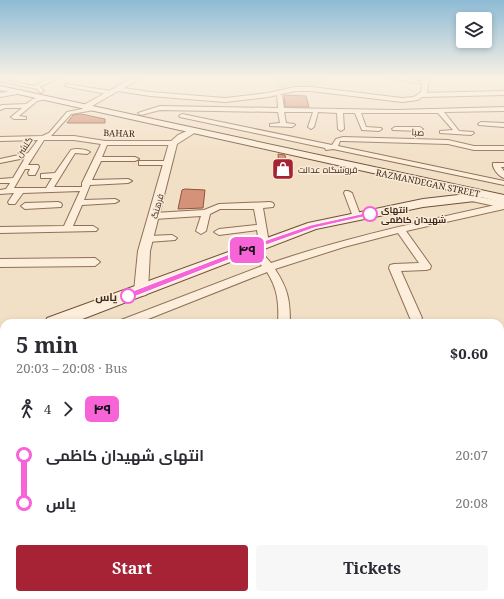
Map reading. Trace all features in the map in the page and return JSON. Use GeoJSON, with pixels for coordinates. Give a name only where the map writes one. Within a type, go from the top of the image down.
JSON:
{"type":"FeatureCollection","features":[{"type":"Feature","properties":{"kind":"main road","name":"RAZMANDEGAN STREET"},"geometry":{"type":"LineString","coordinates":[[89,106],[141,113],[275,141],[299,151],[422,182],[504,199]]}},
{"type":"Feature","properties":{"kind":"main road","name":"RAZMANDEGAN STREET"},"geometry":{"type":"LineString","coordinates":[[89,106],[192,132],[266,148],[320,151],[504,189]]}},
{"type":"Feature","properties":{"kind":"main road"},"geometry":{"type":"LineString","coordinates":[[266,148],[275,146],[278,142],[275,141]]}},
{"type":"Feature","properties":{"kind":"main road"},"geometry":{"type":"LineString","coordinates":[[422,182],[434,188],[436,192],[434,197],[423,203]]}},
{"type":"Feature","properties":{"kind":"main road"},"geometry":{"type":"LineString","coordinates":[[64,319],[313,226],[423,203],[489,196]]}},
{"type":"Feature","properties":{"kind":"street"},"geometry":{"type":"LineString","coordinates":[[1,107],[28,106]]}},
{"type":"Feature","properties":{"kind":"street"},"geometry":{"type":"LineString","coordinates":[[24,118],[14,117],[28,106]]}},
{"type":"Feature","properties":{"kind":"street"},"geometry":{"type":"LineString","coordinates":[[70,106],[69,113],[89,106]]}},
{"type":"Feature","properties":{"kind":"street"},"geometry":{"type":"LineString","coordinates":[[279,106],[283,124]]}},
{"type":"Feature","properties":{"kind":"street"},"geometry":{"type":"LineString","coordinates":[[141,113],[160,108],[396,112],[504,109]]}},
{"type":"Feature","properties":{"kind":"street"},"geometry":{"type":"LineString","coordinates":[[252,118],[254,109]]}},
{"type":"Feature","properties":{"kind":"street"},"geometry":{"type":"LineString","coordinates":[[488,110],[504,124]]}},
{"type":"Feature","properties":{"kind":"street"},"geometry":{"type":"LineString","coordinates":[[311,127],[316,111]]}},
{"type":"Feature","properties":{"kind":"street"},"geometry":{"type":"LineString","coordinates":[[340,111],[341,129]]}},
{"type":"Feature","properties":{"kind":"street"},"geometry":{"type":"LineString","coordinates":[[357,111],[364,129],[379,129]]}},
{"type":"Feature","properties":{"kind":"street"},"geometry":{"type":"LineString","coordinates":[[440,111],[458,133]]}},
{"type":"Feature","properties":{"kind":"street"},"geometry":{"type":"LineString","coordinates":[[396,112],[399,118]]}},
{"type":"Feature","properties":{"kind":"street","name":"گلشن"},"geometry":{"type":"LineString","coordinates":[[9,191],[30,155],[42,139],[51,134],[69,113]]}},
{"type":"Feature","properties":{"kind":"street"},"geometry":{"type":"LineString","coordinates":[[182,116],[504,183]]}},
{"type":"Feature","properties":{"kind":"street"},"geometry":{"type":"LineString","coordinates":[[48,123],[60,123]]}},
{"type":"Feature","properties":{"kind":"street"},"geometry":{"type":"LineString","coordinates":[[482,124],[504,124]]}},
{"type":"Feature","properties":{"kind":"street"},"geometry":{"type":"LineString","coordinates":[[272,125],[292,125]]}},
{"type":"Feature","properties":{"kind":"street"},"geometry":{"type":"LineString","coordinates":[[395,129],[404,126],[420,129]]}},
{"type":"Feature","properties":{"kind":"street"},"geometry":{"type":"LineString","coordinates":[[173,143],[192,132]]}},
{"type":"Feature","properties":{"kind":"street"},"geometry":{"type":"LineString","coordinates":[[442,132],[471,133]]}},
{"type":"Feature","properties":{"kind":"street","name":"BAHAR"},"geometry":{"type":"LineString","coordinates":[[0,139],[74,138],[104,143],[173,143]]}},
{"type":"Feature","properties":{"kind":"street","name":"صبا"},"geometry":{"type":"LineString","coordinates":[[320,151],[334,147],[338,140],[343,138],[448,142],[474,148],[504,148]]}},
{"type":"Feature","properties":{"kind":"street"},"geometry":{"type":"LineString","coordinates":[[67,229],[104,143]]}},
{"type":"Feature","properties":{"kind":"street","name":"فرهنگ"},"geometry":{"type":"LineString","coordinates":[[141,291],[144,251],[173,143]]}},
{"type":"Feature","properties":{"kind":"street"},"geometry":{"type":"LineString","coordinates":[[334,147],[343,156]]}},
{"type":"Feature","properties":{"kind":"street"},"geometry":{"type":"LineString","coordinates":[[48,190],[73,151],[87,152]]}},
{"type":"Feature","properties":{"kind":"street"},"geometry":{"type":"LineString","coordinates":[[0,160],[30,155]]}},
{"type":"Feature","properties":{"kind":"street"},"geometry":{"type":"LineString","coordinates":[[98,159],[135,159]]}},
{"type":"Feature","properties":{"kind":"street"},"geometry":{"type":"LineString","coordinates":[[142,163],[168,163]]}},
{"type":"Feature","properties":{"kind":"street"},"geometry":{"type":"LineString","coordinates":[[504,165],[496,165],[504,176]]}},
{"type":"Feature","properties":{"kind":"street"},"geometry":{"type":"LineString","coordinates":[[23,167],[35,167],[32,173]]}},
{"type":"Feature","properties":{"kind":"street"},"geometry":{"type":"LineString","coordinates":[[44,176],[58,175]]}},
{"type":"Feature","properties":{"kind":"street"},"geometry":{"type":"LineString","coordinates":[[0,182],[16,180]]}},
{"type":"Feature","properties":{"kind":"street"},"geometry":{"type":"LineString","coordinates":[[0,192],[57,190],[128,181]]}},
{"type":"Feature","properties":{"kind":"street"},"geometry":{"type":"LineString","coordinates":[[46,205],[57,190]]}},
{"type":"Feature","properties":{"kind":"street"},"geometry":{"type":"LineString","coordinates":[[12,202],[20,191]]}},
{"type":"Feature","properties":{"kind":"street"},"geometry":{"type":"LineString","coordinates":[[348,193],[357,216]]}},
{"type":"Feature","properties":{"kind":"street"},"geometry":{"type":"LineString","coordinates":[[471,198],[504,206]]}},
{"type":"Feature","properties":{"kind":"street"},"geometry":{"type":"LineString","coordinates":[[79,203],[115,201]]}},
{"type":"Feature","properties":{"kind":"street"},"geometry":{"type":"LineString","coordinates":[[25,206],[58,205]]}},
{"type":"Feature","properties":{"kind":"street"},"geometry":{"type":"LineString","coordinates":[[154,216],[206,213],[219,207],[270,205]]}},
{"type":"Feature","properties":{"kind":"street"},"geometry":{"type":"LineString","coordinates":[[258,206],[261,227],[258,246],[270,268],[284,300],[284,319]]}},
{"type":"Feature","properties":{"kind":"street"},"geometry":{"type":"LineString","coordinates":[[136,319],[319,251],[504,206]]}},
{"type":"Feature","properties":{"kind":"street"},"geometry":{"type":"LineString","coordinates":[[201,231],[206,213]]}},
{"type":"Feature","properties":{"kind":"street"},"geometry":{"type":"LineString","coordinates":[[219,232],[261,227]]}},
{"type":"Feature","properties":{"kind":"street"},"geometry":{"type":"LineString","coordinates":[[0,230],[94,229]]}},
{"type":"Feature","properties":{"kind":"street"},"geometry":{"type":"LineString","coordinates":[[401,230],[426,266],[394,268],[416,318]]}},
{"type":"Feature","properties":{"kind":"street"},"geometry":{"type":"LineString","coordinates":[[148,239],[172,238]]}},
{"type":"Feature","properties":{"kind":"street"},"geometry":{"type":"LineString","coordinates":[[0,263],[95,262]]}},
{"type":"Feature","properties":{"kind":"building"},"geometry":{"type":"Polygon","coordinates":[[[285,106],[309,107],[285,107],[285,106]]]}},
{"type":"Feature","properties":{"kind":"building"},"geometry":{"type":"Polygon","coordinates":[[[81,114],[105,119],[105,123],[67,123],[73,115],[81,114]]]}},
{"type":"Feature","properties":{"kind":"building","name":"فروشگاه عدالت"},"geometry":{"type":"Polygon","coordinates":[[[278,154],[285,155],[288,176],[280,176],[278,154]]]}},
{"type":"Feature","properties":{"kind":"building"},"geometry":{"type":"Polygon","coordinates":[[[182,190],[205,190],[203,208],[178,209],[182,190]]]}},
{"type":"Feature","properties":{"kind":"bus line","name":"۴۹"},"geometry":{"type":"LineString","coordinates":[[128,296],[313,226],[370,214]]}},
{"type":"Feature","properties":{"kind":"place","name":"فروشگاه عدالت"},"geometry":{"type":"Point","coordinates":[283,169]}},
{"type":"Feature","properties":{"kind":"place","name":"انتهای شهیدان کاظمی"},"geometry":{"type":"Point","coordinates":[370,214]}},
{"type":"Feature","properties":{"kind":"place","name":"یاس"},"geometry":{"type":"Point","coordinates":[128,296]}}]}
